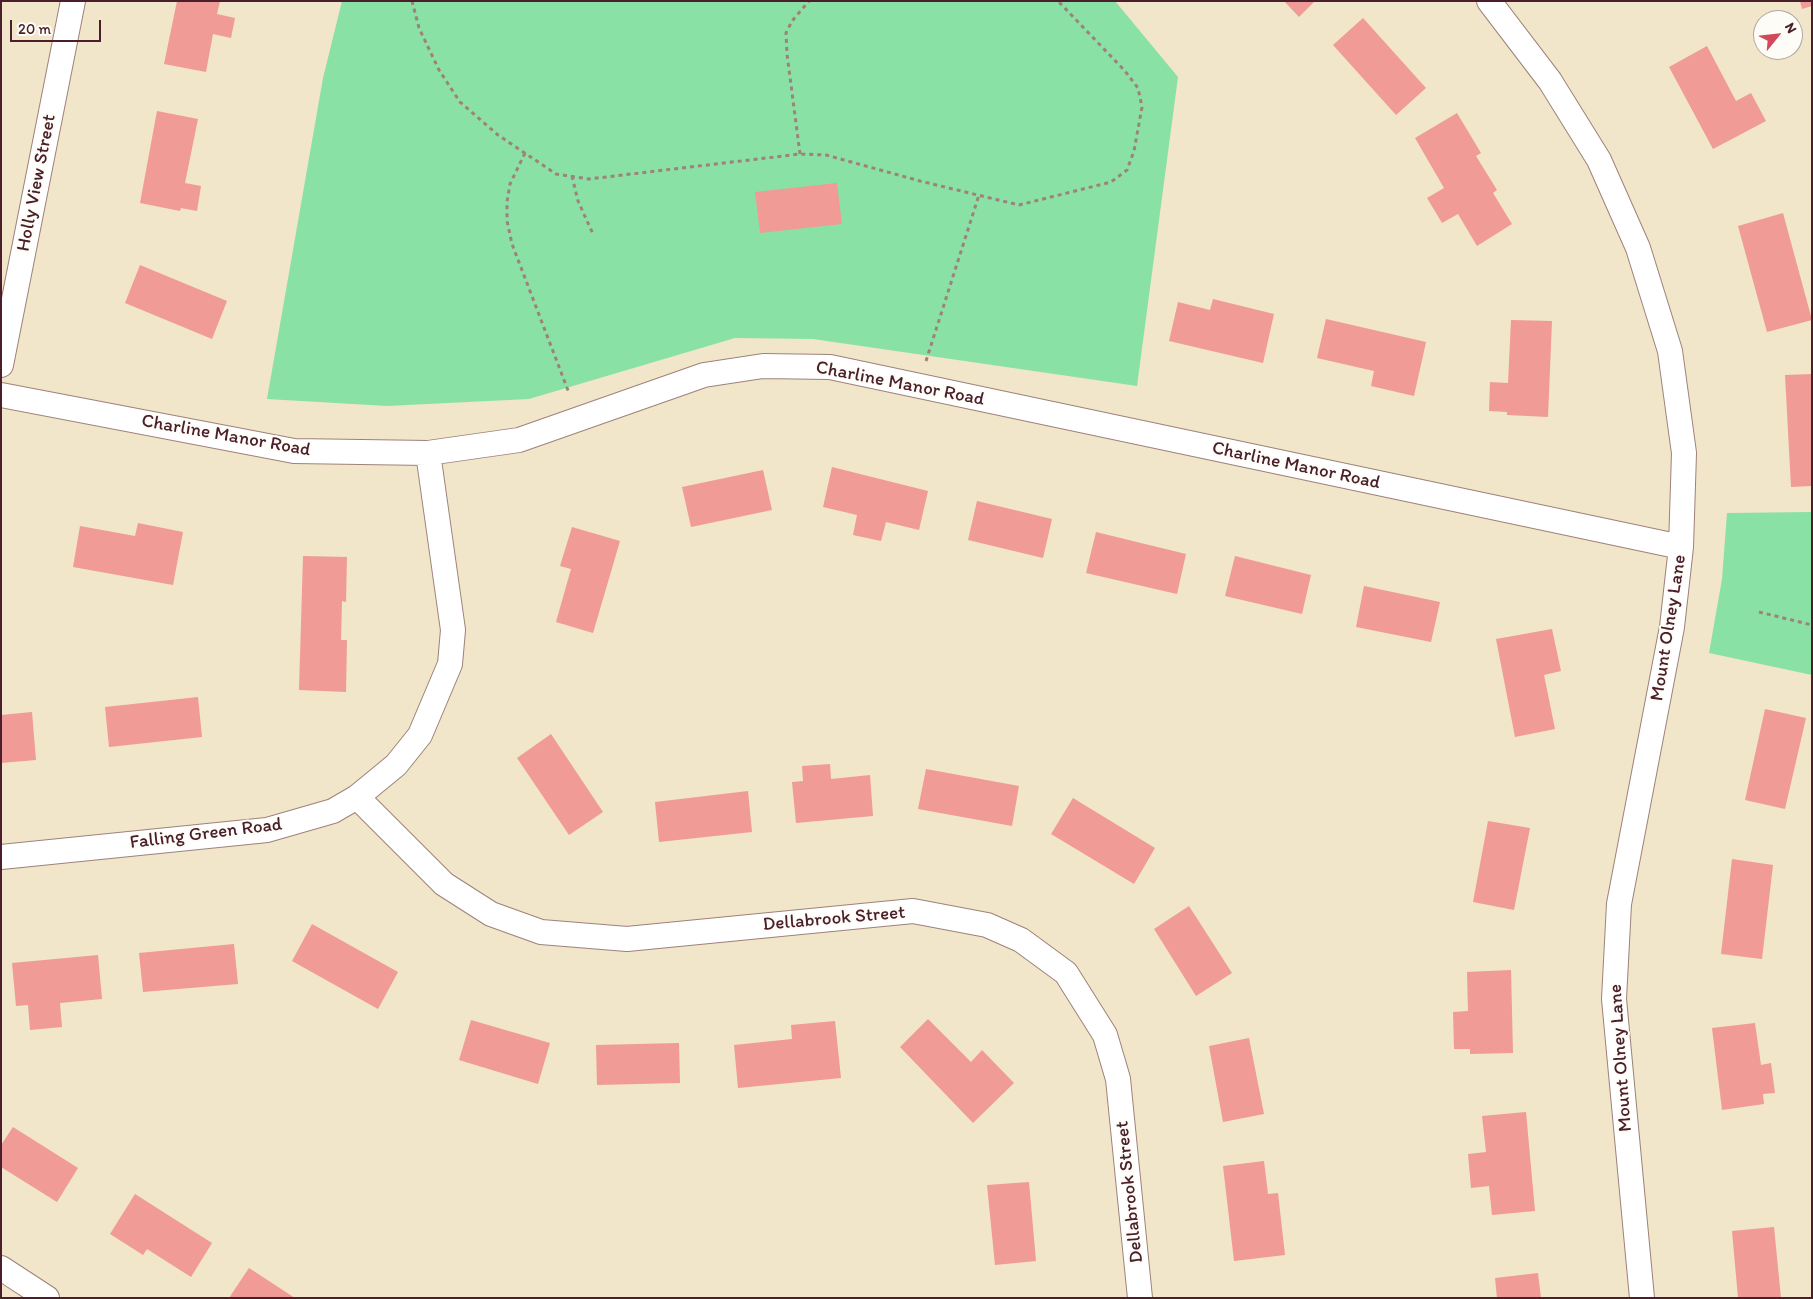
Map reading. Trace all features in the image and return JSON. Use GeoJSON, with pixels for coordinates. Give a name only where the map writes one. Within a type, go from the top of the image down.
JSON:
{"type":"FeatureCollection","features":[{"type":"Feature","properties":{"kind":"street","name":"Holly View Street"},"geometry":{"type":"LineString","coordinates":[[1,365],[73,1]]}},
{"type":"Feature","properties":{"kind":"street","name":"Mount Olney Lane"},"geometry":{"type":"LineString","coordinates":[[1489,1],[1550,81],[1599,160],[1638,248],[1670,351],[1684,453],[1681,547],[1672,627],[1619,904],[1614,999],[1642,1298]]}},
{"type":"Feature","properties":{"kind":"street","name":"Charline Manor Road"},"geometry":{"type":"LineString","coordinates":[[1,395],[294,451],[428,453],[519,440],[704,375],[763,366],[830,367],[1681,547]]}},
{"type":"Feature","properties":{"kind":"street","name":"Falling Green Road"},"geometry":{"type":"LineString","coordinates":[[1,857],[266,830],[332,811],[357,797],[396,765],[420,735],[450,664],[453,630],[428,453]]}},
{"type":"Feature","properties":{"kind":"street","name":"Dellabrook Street"},"geometry":{"type":"LineString","coordinates":[[357,797],[444,884],[491,914],[541,932],[627,939],[913,911],[987,925],[1021,940],[1066,973],[1105,1035],[1118,1078],[1140,1298]]}},
{"type":"Feature","properties":{"kind":"street"},"geometry":{"type":"LineString","coordinates":[[1,1268],[47,1298]]}},
{"type":"Feature","properties":{"kind":"path"},"geometry":{"type":"LineString","coordinates":[[412,1],[419,28],[439,70],[460,102],[498,135],[556,174],[589,179],[800,154],[826,155],[1019,205],[1111,182],[1126,170],[1134,151],[1142,107],[1138,88],[1125,71],[1058,1]]}},
{"type":"Feature","properties":{"kind":"path"},"geometry":{"type":"LineString","coordinates":[[800,154],[786,33],[792,21],[809,1]]}},
{"type":"Feature","properties":{"kind":"path"},"geometry":{"type":"LineString","coordinates":[[525,153],[510,184],[507,202],[507,221],[512,244],[579,419]]}},
{"type":"Feature","properties":{"kind":"path"},"geometry":{"type":"LineString","coordinates":[[572,176],[578,201],[593,234]]}},
{"type":"Feature","properties":{"kind":"path"},"geometry":{"type":"LineString","coordinates":[[918,386],[979,195]]}},
{"type":"Feature","properties":{"kind":"path"},"geometry":{"type":"LineString","coordinates":[[1759,612],[1812,625]]}},
{"type":"Feature","properties":{"kind":"green space"},"geometry":{"type":"Polygon","coordinates":[[[342,1],[1115,1],[1178,77],[1137,386],[813,339],[735,338],[529,399],[387,406],[267,399],[323,78],[342,1]]]}},
{"type":"Feature","properties":{"kind":"green space"},"geometry":{"type":"Polygon","coordinates":[[[1812,512],[1812,675],[1709,653],[1722,579],[1727,513],[1812,512]]]}},
{"type":"Feature","properties":{"kind":"building"},"geometry":{"type":"Polygon","coordinates":[[[177,1],[220,1],[217,14],[235,18],[231,38],[213,34],[206,72],[164,64],[177,1]]]}},
{"type":"Feature","properties":{"kind":"building"},"geometry":{"type":"Polygon","coordinates":[[[1284,1],[1315,1],[1299,17],[1284,1]]]}},
{"type":"Feature","properties":{"kind":"building"},"geometry":{"type":"Polygon","coordinates":[[[1800,1],[1812,1],[1812,6],[1802,9],[1800,1]]]}},
{"type":"Feature","properties":{"kind":"building"},"geometry":{"type":"Polygon","coordinates":[[[1363,18],[1426,88],[1396,115],[1333,45],[1363,18]]]}},
{"type":"Feature","properties":{"kind":"building"},"geometry":{"type":"Polygon","coordinates":[[[1707,46],[1736,101],[1751,93],[1766,121],[1713,149],[1669,67],[1707,46]]]}},
{"type":"Feature","properties":{"kind":"building"},"geometry":{"type":"Polygon","coordinates":[[[157,111],[198,119],[185,183],[201,186],[197,211],[181,208],[180,211],[140,203],[157,111]]]}},
{"type":"Feature","properties":{"kind":"building"},"geometry":{"type":"Polygon","coordinates":[[[1457,113],[1481,153],[1476,156],[1497,190],[1493,193],[1512,224],[1477,246],[1458,214],[1442,223],[1427,198],[1444,188],[1415,138],[1457,113]]]}},
{"type":"Feature","properties":{"kind":"building"},"geometry":{"type":"Polygon","coordinates":[[[837,183],[842,224],[760,233],[755,192],[837,183]]]}},
{"type":"Feature","properties":{"kind":"building"},"geometry":{"type":"Polygon","coordinates":[[[1783,213],[1812,320],[1767,332],[1738,226],[1783,213]]]}},
{"type":"Feature","properties":{"kind":"building"},"geometry":{"type":"Polygon","coordinates":[[[140,265],[227,301],[212,339],[125,303],[140,265]]]}},
{"type":"Feature","properties":{"kind":"building"},"geometry":{"type":"Polygon","coordinates":[[[1213,299],[1274,314],[1263,363],[1169,341],[1178,302],[1210,310],[1213,299]]]}},
{"type":"Feature","properties":{"kind":"building"},"geometry":{"type":"Polygon","coordinates":[[[1326,319],[1426,342],[1414,396],[1371,386],[1374,371],[1317,358],[1326,319]]]}},
{"type":"Feature","properties":{"kind":"building"},"geometry":{"type":"Polygon","coordinates":[[[1511,320],[1552,321],[1548,417],[1507,415],[1507,412],[1489,411],[1490,382],[1508,383],[1511,320]]]}},
{"type":"Feature","properties":{"kind":"building"},"geometry":{"type":"Polygon","coordinates":[[[1812,374],[1812,486],[1791,487],[1785,375],[1812,374]]]}},
{"type":"Feature","properties":{"kind":"building"},"geometry":{"type":"Polygon","coordinates":[[[832,467],[928,491],[919,530],[886,522],[881,541],[853,535],[857,515],[823,507],[832,467]]]}},
{"type":"Feature","properties":{"kind":"building"},"geometry":{"type":"Polygon","coordinates":[[[763,470],[772,510],[691,527],[682,487],[763,470]]]}},
{"type":"Feature","properties":{"kind":"building"},"geometry":{"type":"Polygon","coordinates":[[[977,501],[1052,519],[1043,558],[968,540],[977,501]]]}},
{"type":"Feature","properties":{"kind":"building"},"geometry":{"type":"Polygon","coordinates":[[[138,523],[183,532],[173,585],[73,567],[80,526],[135,536],[138,523]]]}},
{"type":"Feature","properties":{"kind":"building"},"geometry":{"type":"Polygon","coordinates":[[[572,527],[620,541],[593,633],[556,622],[571,569],[560,566],[572,527]]]}},
{"type":"Feature","properties":{"kind":"building"},"geometry":{"type":"Polygon","coordinates":[[[1096,532],[1186,554],[1177,594],[1086,573],[1096,532]]]}},
{"type":"Feature","properties":{"kind":"building"},"geometry":{"type":"Polygon","coordinates":[[[303,556],[347,557],[346,602],[342,601],[341,640],[347,640],[346,692],[299,690],[303,556]]]}},
{"type":"Feature","properties":{"kind":"building"},"geometry":{"type":"Polygon","coordinates":[[[1235,556],[1311,575],[1302,614],[1225,596],[1235,556]]]}},
{"type":"Feature","properties":{"kind":"building"},"geometry":{"type":"Polygon","coordinates":[[[1364,586],[1440,602],[1431,642],[1356,627],[1364,586]]]}},
{"type":"Feature","properties":{"kind":"building"},"geometry":{"type":"Polygon","coordinates":[[[1552,629],[1561,671],[1544,675],[1555,729],[1515,737],[1496,639],[1552,629]]]}},
{"type":"Feature","properties":{"kind":"building"},"geometry":{"type":"Polygon","coordinates":[[[198,697],[202,737],[109,747],[105,707],[198,697]]]}},
{"type":"Feature","properties":{"kind":"building"},"geometry":{"type":"Polygon","coordinates":[[[1765,709],[1806,718],[1785,809],[1745,800],[1765,709]]]}},
{"type":"Feature","properties":{"kind":"building"},"geometry":{"type":"Polygon","coordinates":[[[32,712],[36,760],[1,763],[1,715],[32,712]]]}},
{"type":"Feature","properties":{"kind":"building"},"geometry":{"type":"Polygon","coordinates":[[[551,734],[603,812],[569,835],[517,758],[551,734]]]}},
{"type":"Feature","properties":{"kind":"building"},"geometry":{"type":"Polygon","coordinates":[[[830,764],[831,779],[870,775],[873,816],[796,823],[792,782],[803,781],[802,766],[830,764]]]}},
{"type":"Feature","properties":{"kind":"building"},"geometry":{"type":"Polygon","coordinates":[[[926,769],[1019,786],[1012,826],[918,809],[926,769]]]}},
{"type":"Feature","properties":{"kind":"building"},"geometry":{"type":"Polygon","coordinates":[[[748,791],[752,832],[659,842],[655,802],[748,791]]]}},
{"type":"Feature","properties":{"kind":"building"},"geometry":{"type":"Polygon","coordinates":[[[1073,798],[1155,848],[1134,884],[1051,834],[1073,798]]]}},
{"type":"Feature","properties":{"kind":"building"},"geometry":{"type":"Polygon","coordinates":[[[1488,821],[1530,828],[1514,910],[1473,902],[1488,821]]]}},
{"type":"Feature","properties":{"kind":"building"},"geometry":{"type":"Polygon","coordinates":[[[1732,859],[1773,865],[1762,959],[1721,954],[1732,859]]]}},
{"type":"Feature","properties":{"kind":"building"},"geometry":{"type":"Polygon","coordinates":[[[1189,906],[1232,973],[1196,996],[1154,929],[1189,906]]]}},
{"type":"Feature","properties":{"kind":"building"},"geometry":{"type":"Polygon","coordinates":[[[312,924],[398,972],[378,1009],[292,961],[312,924]]]}},
{"type":"Feature","properties":{"kind":"building"},"geometry":{"type":"Polygon","coordinates":[[[234,944],[238,984],[143,992],[139,953],[234,944]]]}},
{"type":"Feature","properties":{"kind":"building"},"geometry":{"type":"Polygon","coordinates":[[[98,955],[102,999],[60,1003],[62,1027],[30,1030],[28,1005],[16,1006],[12,963],[98,955]]]}},
{"type":"Feature","properties":{"kind":"building"},"geometry":{"type":"Polygon","coordinates":[[[1511,970],[1513,1053],[1470,1054],[1470,1049],[1454,1049],[1453,1012],[1468,1011],[1467,972],[1511,970]]]}},
{"type":"Feature","properties":{"kind":"building"},"geometry":{"type":"Polygon","coordinates":[[[928,1019],[971,1062],[982,1050],[1014,1083],[973,1123],[900,1047],[928,1019]]]}},
{"type":"Feature","properties":{"kind":"building"},"geometry":{"type":"Polygon","coordinates":[[[471,1020],[550,1043],[538,1084],[459,1060],[471,1020]]]}},
{"type":"Feature","properties":{"kind":"building"},"geometry":{"type":"Polygon","coordinates":[[[835,1021],[841,1078],[738,1088],[734,1045],[792,1039],[791,1025],[835,1021]]]}},
{"type":"Feature","properties":{"kind":"building"},"geometry":{"type":"Polygon","coordinates":[[[1755,1023],[1761,1065],[1771,1063],[1775,1093],[1763,1094],[1764,1104],[1722,1110],[1712,1028],[1755,1023]]]}},
{"type":"Feature","properties":{"kind":"building"},"geometry":{"type":"Polygon","coordinates":[[[1249,1038],[1264,1114],[1223,1122],[1209,1046],[1249,1038]]]}},
{"type":"Feature","properties":{"kind":"building"},"geometry":{"type":"Polygon","coordinates":[[[679,1043],[680,1083],[597,1085],[596,1045],[679,1043]]]}},
{"type":"Feature","properties":{"kind":"building"},"geometry":{"type":"Polygon","coordinates":[[[1526,1112],[1535,1211],[1492,1215],[1489,1186],[1471,1188],[1468,1154],[1486,1152],[1482,1116],[1526,1112]]]}},
{"type":"Feature","properties":{"kind":"building"},"geometry":{"type":"Polygon","coordinates":[[[13,1127],[78,1168],[57,1202],[1,1167],[1,1145],[13,1127]]]}},
{"type":"Feature","properties":{"kind":"building"},"geometry":{"type":"Polygon","coordinates":[[[1264,1161],[1268,1194],[1278,1193],[1285,1255],[1234,1261],[1223,1166],[1264,1161]]]}},
{"type":"Feature","properties":{"kind":"building"},"geometry":{"type":"Polygon","coordinates":[[[1029,1182],[1036,1261],[995,1265],[987,1185],[1029,1182]]]}},
{"type":"Feature","properties":{"kind":"building"},"geometry":{"type":"Polygon","coordinates":[[[135,1194],[212,1243],[191,1277],[147,1249],[143,1255],[110,1234],[135,1194]]]}},
{"type":"Feature","properties":{"kind":"building"},"geometry":{"type":"Polygon","coordinates":[[[1774,1227],[1781,1298],[1738,1298],[1732,1231],[1774,1227]]]}},
{"type":"Feature","properties":{"kind":"building"},"geometry":{"type":"Polygon","coordinates":[[[249,1268],[295,1298],[229,1298],[249,1268]]]}},
{"type":"Feature","properties":{"kind":"building"},"geometry":{"type":"Polygon","coordinates":[[[1538,1273],[1541,1298],[1497,1298],[1495,1278],[1538,1273]]]}}]}
